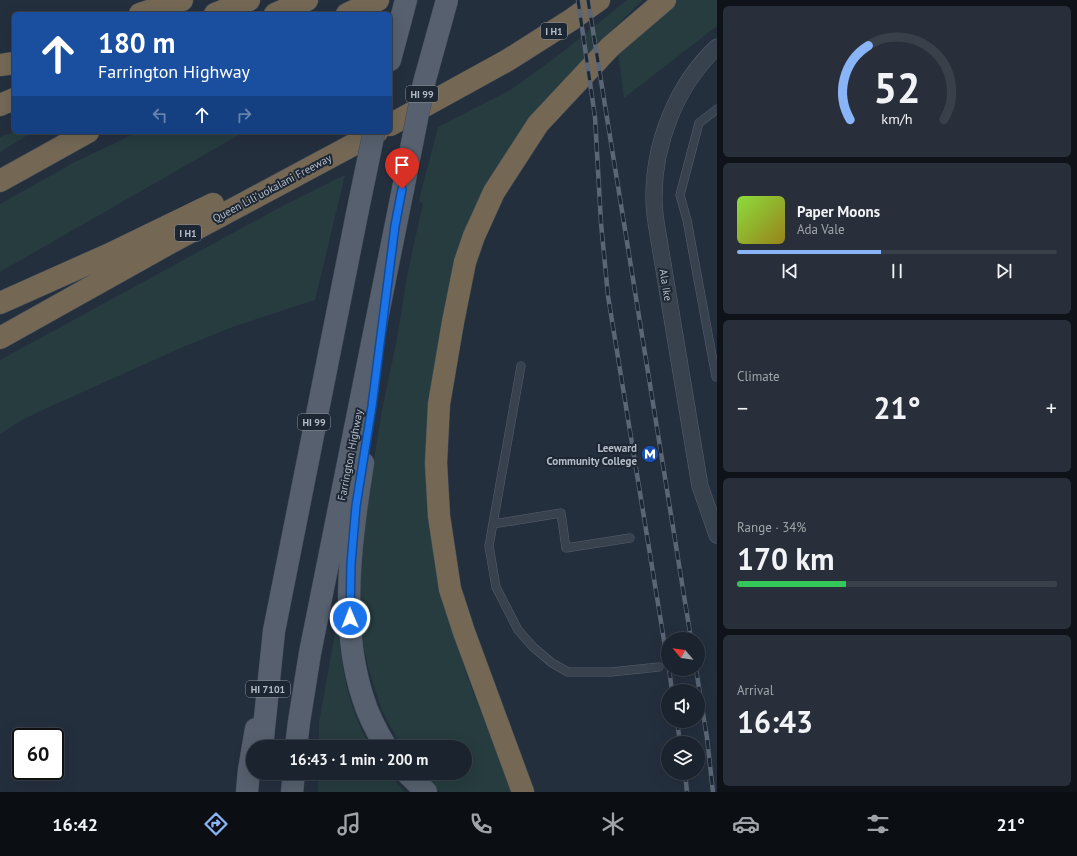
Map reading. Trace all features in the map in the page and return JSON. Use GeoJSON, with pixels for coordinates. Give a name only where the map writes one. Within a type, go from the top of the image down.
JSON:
{"type":"FeatureCollection","features":[{"type":"Feature","properties":{"kind":"highway"},"geometry":{"type":"LineString","coordinates":[[146,12],[182,0]]}},
{"type":"Feature","properties":{"kind":"highway"},"geometry":{"type":"LineString","coordinates":[[220,12],[249,0]]}},
{"type":"Feature","properties":{"kind":"highway"},"geometry":{"type":"LineString","coordinates":[[280,12],[307,0]]}},
{"type":"Feature","properties":{"kind":"highway"},"geometry":{"type":"LineString","coordinates":[[351,12],[378,0]]}},
{"type":"Feature","properties":{"kind":"highway","name":"I H1"},"geometry":{"type":"LineString","coordinates":[[392,124],[508,60],[571,20],[599,0]]}},
{"type":"Feature","properties":{"kind":"highway"},"geometry":{"type":"LineString","coordinates":[[523,792],[450,589],[439,516],[436,463],[439,404],[453,322],[465,262],[474,236],[494,192],[538,124],[610,47],[665,0]]}},
{"type":"Feature","properties":{"kind":"highway"},"geometry":{"type":"LineString","coordinates":[[392,117],[508,60]]}},
{"type":"Feature","properties":{"kind":"highway"},"geometry":{"type":"LineString","coordinates":[[0,65],[12,63]]}},
{"type":"Feature","properties":{"kind":"highway"},"geometry":{"type":"LineString","coordinates":[[0,105],[12,100]]}},
{"type":"Feature","properties":{"kind":"highway"},"geometry":{"type":"LineString","coordinates":[[0,119],[12,115]]}},
{"type":"Feature","properties":{"kind":"highway"},"geometry":{"type":"LineString","coordinates":[[0,181],[84,134]]}},
{"type":"Feature","properties":{"kind":"highway"},"geometry":{"type":"LineString","coordinates":[[0,303],[112,253],[356,134]]}},
{"type":"Feature","properties":{"kind":"highway","name":"Queen Liliʻuokalani Freeway"},"geometry":{"type":"LineString","coordinates":[[0,338],[168,244],[373,134]]}},
{"type":"Feature","properties":{"kind":"highway"},"geometry":{"type":"LineString","coordinates":[[470,648],[537,792]]}},
{"type":"Feature","properties":{"kind":"main road"},"geometry":{"type":"LineString","coordinates":[[392,52],[406,0]]}},
{"type":"Feature","properties":{"kind":"main road","name":"Farrington Highway"},"geometry":{"type":"LineString","coordinates":[[297,740],[310,653],[402,189],[424,83],[447,0]]}},
{"type":"Feature","properties":{"kind":"main road","name":"HI 99"},"geometry":{"type":"LineString","coordinates":[[247,792],[249,770],[274,631],[374,134]]}},
{"type":"Feature","properties":{"kind":"main road","name":"HI 99"},"geometry":{"type":"LineString","coordinates":[[382,740],[363,698],[351,644],[349,604],[356,506],[372,406],[395,226]]}},
{"type":"Feature","properties":{"kind":"main road","name":"HI 7101"},"geometry":{"type":"LineString","coordinates":[[263,740],[274,631]]}},
{"type":"Feature","properties":{"kind":"main road"},"geometry":{"type":"LineString","coordinates":[[258,792],[259,780]]}},
{"type":"Feature","properties":{"kind":"main road"},"geometry":{"type":"LineString","coordinates":[[292,792],[293,780]]}},
{"type":"Feature","properties":{"kind":"main road"},"geometry":{"type":"LineString","coordinates":[[414,780],[426,792]]}},
{"type":"Feature","properties":{"kind":"street","name":"Ala Ike"},"geometry":{"type":"LineString","coordinates":[[717,47],[705,58],[679,95],[664,131],[656,170],[654,200],[658,234],[700,486],[717,535]]}},
{"type":"Feature","properties":{"kind":"lane"},"geometry":{"type":"LineString","coordinates":[[716,378],[687,220],[680,195],[700,123],[717,109]]}},
{"type":"Feature","properties":{"kind":"lane"},"geometry":{"type":"LineString","coordinates":[[521,366],[489,546],[496,587],[518,630],[532,647],[552,664],[568,672],[611,672],[659,667]]}},
{"type":"Feature","properties":{"kind":"lane"},"geometry":{"type":"LineString","coordinates":[[493,524],[561,513],[566,548],[630,538]]}},
{"type":"Feature","properties":{"kind":"green space"},"geometry":{"type":"Polygon","coordinates":[[[627,0],[643,0],[598,43],[549,98],[502,167],[433,391],[456,637],[465,671],[512,792],[440,792],[429,780],[472,780],[472,740],[398,740],[382,711],[368,667],[361,633],[360,592],[365,528],[370,484],[382,410],[396,344],[408,271],[423,204],[419,200],[438,127],[512,89],[560,54],[627,0]]]}},
{"type":"Feature","properties":{"kind":"green space"},"geometry":{"type":"Polygon","coordinates":[[[672,0],[717,0],[717,26],[624,98],[617,44],[672,0]]]}},
{"type":"Feature","properties":{"kind":"green space"},"geometry":{"type":"Polygon","coordinates":[[[12,133],[12,134],[30,134],[0,152],[0,137],[12,133]]]}},
{"type":"Feature","properties":{"kind":"green space"},"geometry":{"type":"Polygon","coordinates":[[[134,134],[241,134],[0,272],[0,204],[73,163],[134,134]]]}},
{"type":"Feature","properties":{"kind":"green space"},"geometry":{"type":"Polygon","coordinates":[[[345,175],[315,300],[235,326],[183,347],[49,407],[20,421],[0,434],[0,360],[275,210],[345,175]]]}},
{"type":"Feature","properties":{"kind":"green space"},"geometry":{"type":"Polygon","coordinates":[[[337,622],[347,686],[356,716],[368,740],[319,740],[319,722],[337,622]]]}},
{"type":"Feature","properties":{"kind":"green space"},"geometry":{"type":"Polygon","coordinates":[[[318,780],[394,780],[405,792],[318,792],[318,780]]]}},
{"type":"Feature","properties":{"kind":"railway"},"geometry":{"type":"LineString","coordinates":[[578,0],[595,117],[601,223],[608,296],[663,632]]}},
{"type":"Feature","properties":{"kind":"railway"},"geometry":{"type":"LineString","coordinates":[[588,0],[690,632]]}},
{"type":"Feature","properties":{"kind":"railway"},"geometry":{"type":"LineString","coordinates":[[670,676],[671,684]]}},
{"type":"Feature","properties":{"kind":"railway"},"geometry":{"type":"LineString","coordinates":[[697,676],[707,738],[713,792]]}},
{"type":"Feature","properties":{"kind":"railway"},"geometry":{"type":"LineString","coordinates":[[678,728],[679,736]]}},
{"type":"Feature","properties":{"kind":"railway"},"geometry":{"type":"LineString","coordinates":[[686,780],[687,792]]}},
{"type":"Feature","properties":{"kind":"place","name":"Leeward Community College"},"geometry":{"type":"Point","coordinates":[650,454]}},
{"type":"Feature","properties":{"kind":"route"},"geometry":{"type":"LineString","coordinates":[[350,618],[349,604],[351,564],[356,506],[372,406],[395,226],[402,189]]}}]}
